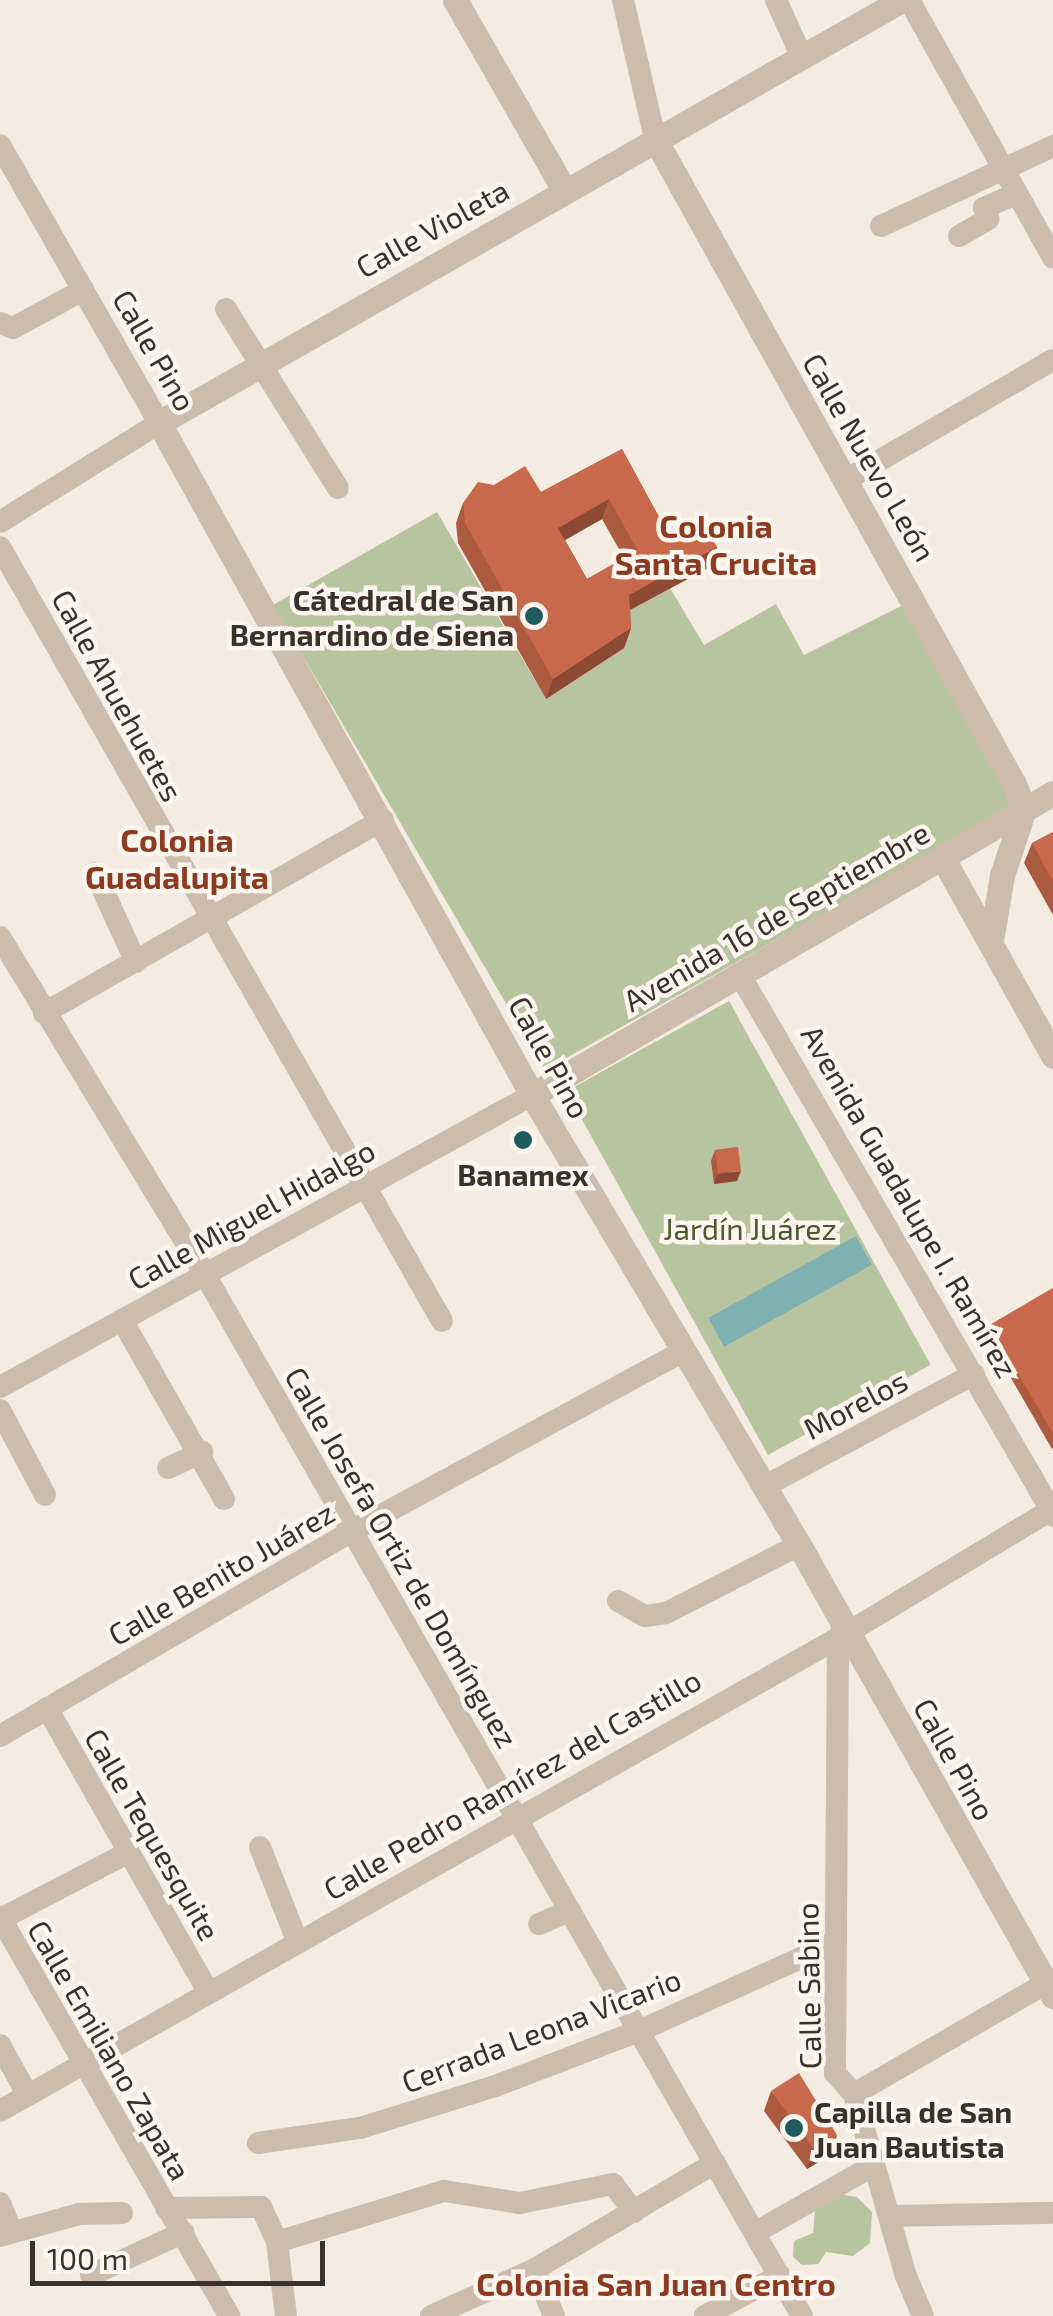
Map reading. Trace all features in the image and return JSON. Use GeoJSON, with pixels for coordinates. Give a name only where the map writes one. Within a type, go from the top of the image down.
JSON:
{"type":"FeatureCollection","features":[{"type":"Feature","properties":{"kind":"street"},"geometry":{"type":"LineString","coordinates":[[455,0],[564,190]]}},
{"type":"Feature","properties":{"kind":"street"},"geometry":{"type":"LineString","coordinates":[[623,0],[655,139]]}},
{"type":"Feature","properties":{"kind":"street"},"geometry":{"type":"LineString","coordinates":[[776,0],[801,55]]}},
{"type":"Feature","properties":{"kind":"street","name":"Calle Violeta"},"geometry":{"type":"LineString","coordinates":[[0,522],[259,363],[902,0]]}},
{"type":"Feature","properties":{"kind":"street"},"geometry":{"type":"LineString","coordinates":[[909,0],[1053,258]]}},
{"type":"Feature","properties":{"kind":"street","name":"Calle Nuevo León"},"geometry":{"type":"LineString","coordinates":[[655,139],[1024,809]]}},
{"type":"Feature","properties":{"kind":"street","name":"Calle Pino"},"geometry":{"type":"LineString","coordinates":[[0,145],[383,820],[532,1095],[765,1486],[843,1635],[1050,1986]]}},
{"type":"Feature","properties":{"kind":"street"},"geometry":{"type":"LineString","coordinates":[[881,226],[1053,146]]}},
{"type":"Feature","properties":{"kind":"street"},"geometry":{"type":"LineString","coordinates":[[959,236],[988,219],[984,208],[1016,194]]}},
{"type":"Feature","properties":{"kind":"street"},"geometry":{"type":"LineString","coordinates":[[0,323],[13,328],[82,290]]}},
{"type":"Feature","properties":{"kind":"street"},"geometry":{"type":"LineString","coordinates":[[226,308],[338,488]]}},
{"type":"Feature","properties":{"kind":"street"},"geometry":{"type":"LineString","coordinates":[[844,481],[1053,360]]}},
{"type":"Feature","properties":{"kind":"street","name":"Calle Ahuehuetes"},"geometry":{"type":"LineString","coordinates":[[0,546],[442,1321]]}},
{"type":"Feature","properties":{"kind":"street","name":"Avenida 16 de Septiembre"},"geometry":{"type":"LineString","coordinates":[[532,1095],[1053,793]]}},
{"type":"Feature","properties":{"kind":"street"},"geometry":{"type":"LineString","coordinates":[[991,942],[1002,875],[1024,809]]}},
{"type":"Feature","properties":{"kind":"street"},"geometry":{"type":"LineString","coordinates":[[44,1014],[383,820]]}},
{"type":"Feature","properties":{"kind":"street"},"geometry":{"type":"LineString","coordinates":[[942,857],[1053,1056]]}},
{"type":"Feature","properties":{"kind":"street"},"geometry":{"type":"LineString","coordinates":[[95,873],[136,962]]}},
{"type":"Feature","properties":{"kind":"street","name":"Calle Josefa Ortiz de Domínguez"},"geometry":{"type":"LineString","coordinates":[[0,937],[204,1274],[758,2231],[802,2316]]}},
{"type":"Feature","properties":{"kind":"street","name":"Avenida Guadalupe I. Ramírez"},"geometry":{"type":"LineString","coordinates":[[740,975],[1052,1510]]}},
{"type":"Feature","properties":{"kind":"street","name":"Calle Miguel Hidalgo"},"geometry":{"type":"LineString","coordinates":[[0,1387],[532,1095]]}},
{"type":"Feature","properties":{"kind":"street"},"geometry":{"type":"LineString","coordinates":[[122,1320],[202,1452],[224,1499]]}},
{"type":"Feature","properties":{"kind":"street","name":"Calle Benito Juárez"},"geometry":{"type":"LineString","coordinates":[[0,1736],[352,1532],[684,1350]]}},
{"type":"Feature","properties":{"kind":"street","name":"Morelos"},"geometry":{"type":"LineString","coordinates":[[765,1486],[974,1374]]}},
{"type":"Feature","properties":{"kind":"street"},"geometry":{"type":"LineString","coordinates":[[0,1410],[45,1495]]}},
{"type":"Feature","properties":{"kind":"street"},"geometry":{"type":"LineString","coordinates":[[168,1468],[202,1452]]}},
{"type":"Feature","properties":{"kind":"street","name":"Calle Pedro Ramírez del Castillo"},"geometry":{"type":"LineString","coordinates":[[0,2110],[843,1635],[1052,1510]]}},
{"type":"Feature","properties":{"kind":"street"},"geometry":{"type":"LineString","coordinates":[[618,1601],[645,1616],[666,1613],[799,1546]]}},
{"type":"Feature","properties":{"kind":"street","name":"Calle Sabino"},"geometry":{"type":"LineString","coordinates":[[843,1635],[835,2072],[854,2094],[924,2316]]}},
{"type":"Feature","properties":{"kind":"street","name":"Calle Tequesquite"},"geometry":{"type":"LineString","coordinates":[[47,1708],[207,1990]]}},
{"type":"Feature","properties":{"kind":"street"},"geometry":{"type":"LineString","coordinates":[[260,1847],[298,1943]]}},
{"type":"Feature","properties":{"kind":"street"},"geometry":{"type":"LineString","coordinates":[[0,1918],[129,1852]]}},
{"type":"Feature","properties":{"kind":"street"},"geometry":{"type":"LineString","coordinates":[[539,1924],[570,1911]]}},
{"type":"Feature","properties":{"kind":"street","name":"Calle Emiliano Zapata"},"geometry":{"type":"LineString","coordinates":[[0,1918],[229,2316]]}},
{"type":"Feature","properties":{"kind":"street","name":"Cerrada Leona Vicario"},"geometry":{"type":"LineString","coordinates":[[258,2142],[360,2128],[639,2031],[836,1942]]}},
{"type":"Feature","properties":{"kind":"street"},"geometry":{"type":"LineString","coordinates":[[854,2094],[1050,1986]]}},
{"type":"Feature","properties":{"kind":"street"},"geometry":{"type":"LineString","coordinates":[[0,2045],[26,2094]]}},
{"type":"Feature","properties":{"kind":"street"},"geometry":{"type":"LineString","coordinates":[[430,2316],[476,2308],[716,2163]]}},
{"type":"Feature","properties":{"kind":"street"},"geometry":{"type":"LineString","coordinates":[[758,2231],[874,2164]]}},
{"type":"Feature","properties":{"kind":"street"},"geometry":{"type":"LineString","coordinates":[[277,2242],[444,2191],[520,2203],[613,2184],[634,2212]]}},
{"type":"Feature","properties":{"kind":"street"},"geometry":{"type":"LineString","coordinates":[[0,2203],[5,2233],[80,2214],[122,2213]]}},
{"type":"Feature","properties":{"kind":"street"},"geometry":{"type":"LineString","coordinates":[[166,2208],[262,2207],[277,2242],[286,2316]]}},
{"type":"Feature","properties":{"kind":"street"},"geometry":{"type":"LineString","coordinates":[[890,2216],[1053,2212]]}},
{"type":"Feature","properties":{"kind":"street"},"geometry":{"type":"LineString","coordinates":[[90,2274],[184,2232]]}},
{"type":"Feature","properties":{"kind":"street"},"geometry":{"type":"LineString","coordinates":[[535,2269],[554,2316]]}},
{"type":"Feature","properties":{"kind":"street"},"geometry":{"type":"LineString","coordinates":[[705,2316],[780,2275]]}},
{"type":"Feature","properties":{"kind":"green space"},"geometry":{"type":"Polygon","coordinates":[[[437,512],[546,699],[624,648],[622,614],[670,588],[704,645],[776,604],[804,655],[905,604],[1014,806],[545,1070],[273,605],[437,512]]]}},
{"type":"Feature","properties":{"kind":"green space","name":"Jardín Juárez"},"geometry":{"type":"Polygon","coordinates":[[[729,1001],[931,1365],[768,1455],[566,1091],[729,1001]]]}},
{"type":"Feature","properties":{"kind":"green space"},"geometry":{"type":"Polygon","coordinates":[[[838,2194],[857,2197],[872,2212],[870,2243],[853,2256],[826,2252],[818,2264],[802,2265],[793,2257],[794,2241],[813,2233],[815,2211],[838,2194]]]}},
{"type":"Feature","properties":{"kind":"water"},"geometry":{"type":"Polygon","coordinates":[[[856,1236],[872,1265],[724,1347],[708,1318],[856,1236]]]}},
{"type":"Feature","properties":{"kind":"building"},"geometry":{"type":"Polygon","coordinates":[[[622,449],[672,541],[704,524],[717,547],[629,595],[631,628],[553,679],[465,523],[463,503],[478,482],[494,485],[525,466],[541,492],[622,449]],[[609,499],[558,528],[587,579],[638,551],[609,499]]]}},
{"type":"Feature","properties":{"kind":"building"},"geometry":{"type":"Polygon","coordinates":[[[1053,832],[1053,882],[1032,843],[1053,832]]]}},
{"type":"Feature","properties":{"kind":"building"},"geometry":{"type":"Polygon","coordinates":[[[738,1147],[741,1171],[718,1174],[715,1150],[738,1147]]]}},
{"type":"Feature","properties":{"kind":"building"},"geometry":{"type":"Polygon","coordinates":[[[1053,1288],[1053,1434],[990,1325],[1053,1288]]]}},
{"type":"Feature","properties":{"kind":"building"},"geometry":{"type":"Polygon","coordinates":[[[799,2073],[837,2135],[814,2149],[771,2091],[799,2073]]]}},
{"type":"Feature","properties":{"kind":"place","name":"Cátedral de San Bernardino de Siena"},"geometry":{"type":"Point","coordinates":[534,616]}},
{"type":"Feature","properties":{"kind":"place","name":"Banamex"},"geometry":{"type":"Point","coordinates":[523,1140]}},
{"type":"Feature","properties":{"kind":"place","name":"Capilla de San Juan Bautista"},"geometry":{"type":"Point","coordinates":[794,2128]}},
{"type":"Feature","properties":{"kind":"district","name":"Colonia Santa Crucita"},"geometry":{"type":"Point","coordinates":[716,544]}},
{"type":"Feature","properties":{"kind":"district","name":"Colonia Guadalupita"},"geometry":{"type":"Point","coordinates":[177,858]}},
{"type":"Feature","properties":{"kind":"district","name":"Colonia San Juan Centro"},"geometry":{"type":"Point","coordinates":[656,2283]}}]}
